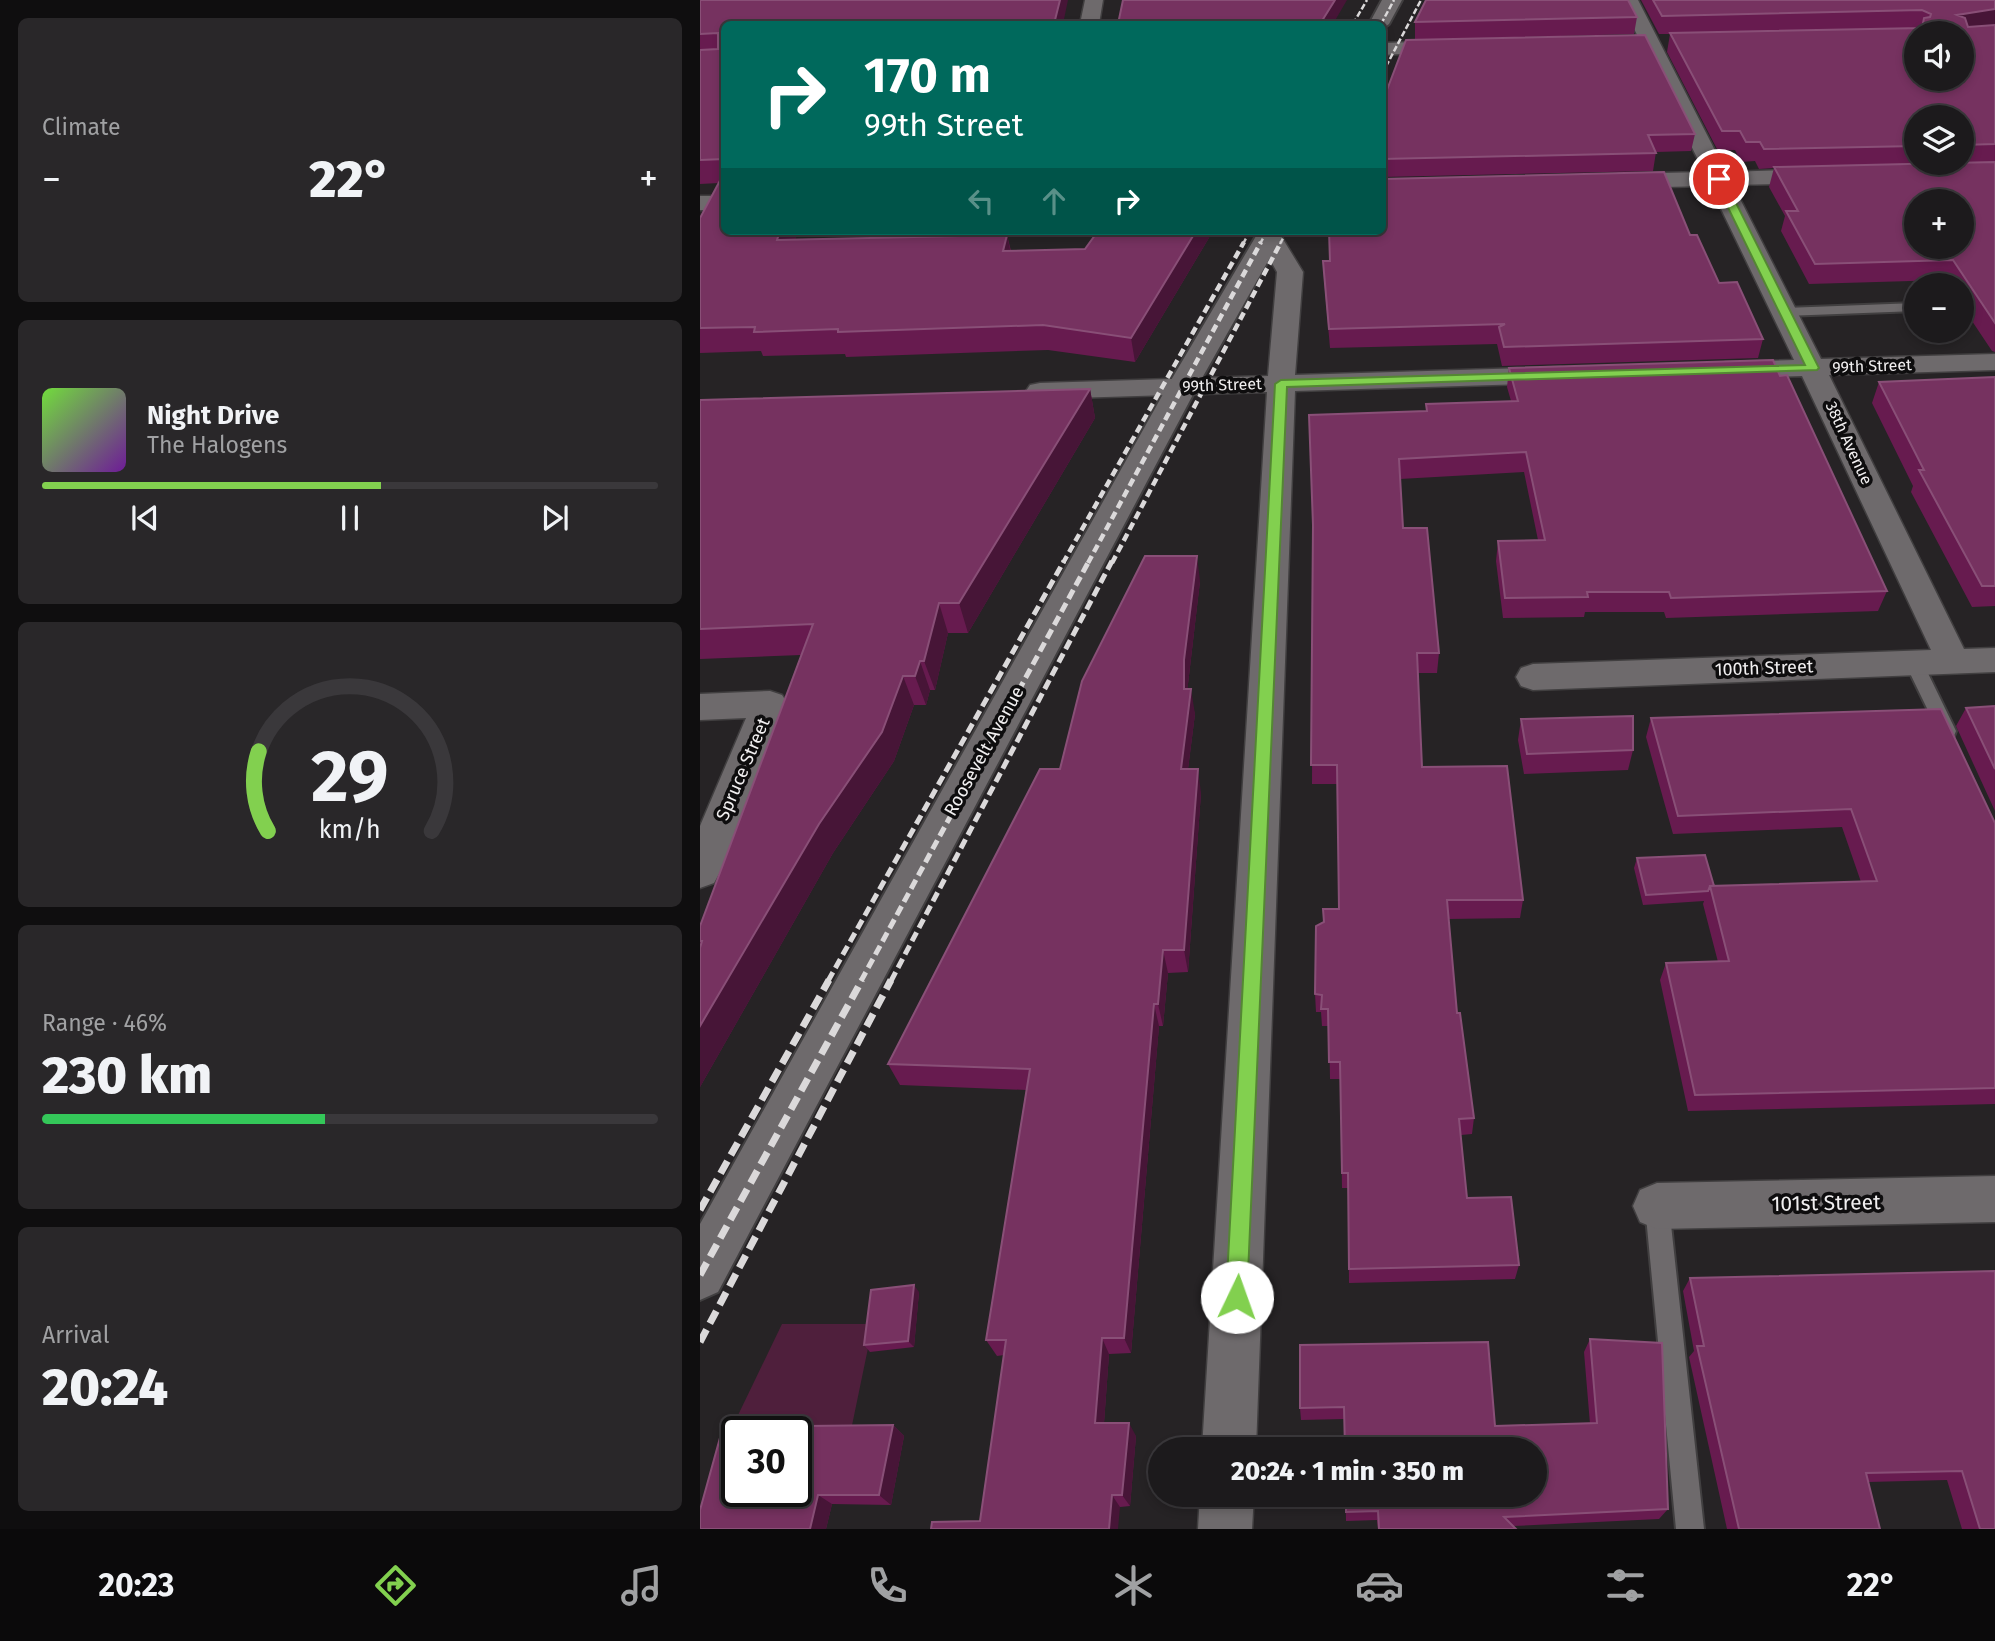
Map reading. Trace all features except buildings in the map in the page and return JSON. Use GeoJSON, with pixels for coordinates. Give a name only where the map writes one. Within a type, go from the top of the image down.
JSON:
{"type":"FeatureCollection","features":[{"type":"Feature","properties":{"kind":"main road"},"geometry":{"type":"LineString","coordinates":[[1381,21],[1392,0]]}},
{"type":"Feature","properties":{"kind":"main road","name":"Roosevelt Avenue"},"geometry":{"type":"LineString","coordinates":[[700,1274],[1182,387],[1269,235]]}},
{"type":"Feature","properties":{"kind":"street"},"geometry":{"type":"LineString","coordinates":[[1090,21],[1094,0]]}},
{"type":"Feature","properties":{"kind":"street","name":"38th Avenue"},"geometry":{"type":"LineString","coordinates":[[1629,0],[1641,44],[1719,179],[1786,312],[1953,661]]}},
{"type":"Feature","properties":{"kind":"street"},"geometry":{"type":"LineString","coordinates":[[1641,44],[1673,43]]}},
{"type":"Feature","properties":{"kind":"street"},"geometry":{"type":"LineString","coordinates":[[1386,49],[1475,47]]}},
{"type":"Feature","properties":{"kind":"street"},"geometry":{"type":"LineString","coordinates":[[1599,182],[1842,176]]}},
{"type":"Feature","properties":{"kind":"street"},"geometry":{"type":"LineString","coordinates":[[700,203],[721,202]]}},
{"type":"Feature","properties":{"kind":"street"},"geometry":{"type":"LineString","coordinates":[[1230,1437],[1281,384],[1290,272],[1271,235]]}},
{"type":"Feature","properties":{"kind":"street","name":"99th Street"},"geometry":{"type":"LineString","coordinates":[[1702,371],[1995,362]]}},
{"type":"Feature","properties":{"kind":"street","name":"99th Street"},"geometry":{"type":"LineString","coordinates":[[1018,391],[1590,374]]}},
{"type":"Feature","properties":{"kind":"street","name":"100th Street"},"geometry":{"type":"LineString","coordinates":[[1533,677],[1995,660]]}},
{"type":"Feature","properties":{"kind":"street","name":"Spruce Street"},"geometry":{"type":"LineString","coordinates":[[700,707],[770,704],[700,872]]}},
{"type":"Feature","properties":{"kind":"street","name":"101st Street"},"geometry":{"type":"LineString","coordinates":[[1657,1206],[1995,1199]]}},
{"type":"Feature","properties":{"kind":"street"},"geometry":{"type":"LineString","coordinates":[[1225,1529],[1226,1507]]}},
{"type":"Feature","properties":{"kind":"lane"},"geometry":{"type":"LineString","coordinates":[[1786,312],[1904,307]]}},
{"type":"Feature","properties":{"kind":"lane"},"geometry":{"type":"LineString","coordinates":[[1914,663],[1952,744]]}},
{"type":"Feature","properties":{"kind":"lane"},"geometry":{"type":"LineString","coordinates":[[1657,1206],[1690,1529]]}},
{"type":"Feature","properties":{"kind":"shaded area"},"geometry":{"type":"Polygon","coordinates":[[[782,1324],[873,1324],[850,1435],[812,1434],[812,1416],[738,1416],[782,1324]]]}},
{"type":"Feature","properties":{"kind":"railway"},"geometry":{"type":"LineString","coordinates":[[1355,21],[1367,0]]}},
{"type":"Feature","properties":{"kind":"railway"},"geometry":{"type":"LineString","coordinates":[[1383,21],[1394,0]]}},
{"type":"Feature","properties":{"kind":"railway"},"geometry":{"type":"LineString","coordinates":[[1386,66],[1421,0]]}},
{"type":"Feature","properties":{"kind":"railway"},"geometry":{"type":"LineString","coordinates":[[1243,244],[1248,235]]}},
{"type":"Feature","properties":{"kind":"railway"},"geometry":{"type":"LineString","coordinates":[[1260,244],[1265,235]]}},
{"type":"Feature","properties":{"kind":"railway"},"geometry":{"type":"LineString","coordinates":[[1280,244],[1285,235]]}},
{"type":"Feature","properties":{"kind":"railway"},"geometry":{"type":"LineString","coordinates":[[1063,563],[1244,242]]}},
{"type":"Feature","properties":{"kind":"railway"},"geometry":{"type":"LineString","coordinates":[[1088,563],[1261,242]]}},
{"type":"Feature","properties":{"kind":"railway"},"geometry":{"type":"LineString","coordinates":[[1112,563],[1281,242]]}},
{"type":"Feature","properties":{"kind":"railway"},"geometry":{"type":"LineString","coordinates":[[828,981],[1064,561]]}},
{"type":"Feature","properties":{"kind":"railway"},"geometry":{"type":"LineString","coordinates":[[861,981],[1089,561]]}},
{"type":"Feature","properties":{"kind":"railway"},"geometry":{"type":"LineString","coordinates":[[891,981],[1112,561]]}},
{"type":"Feature","properties":{"kind":"railway"},"geometry":{"type":"LineString","coordinates":[[700,1210],[829,980]]}},
{"type":"Feature","properties":{"kind":"railway"},"geometry":{"type":"LineString","coordinates":[[700,1275],[862,980]]}},
{"type":"Feature","properties":{"kind":"railway"},"geometry":{"type":"LineString","coordinates":[[700,1342],[891,980]]}},
{"type":"Feature","properties":{"kind":"route"},"geometry":{"type":"LineString","coordinates":[[1237,1297],[1281,384],[1813,368],[1719,179]]}}]}
